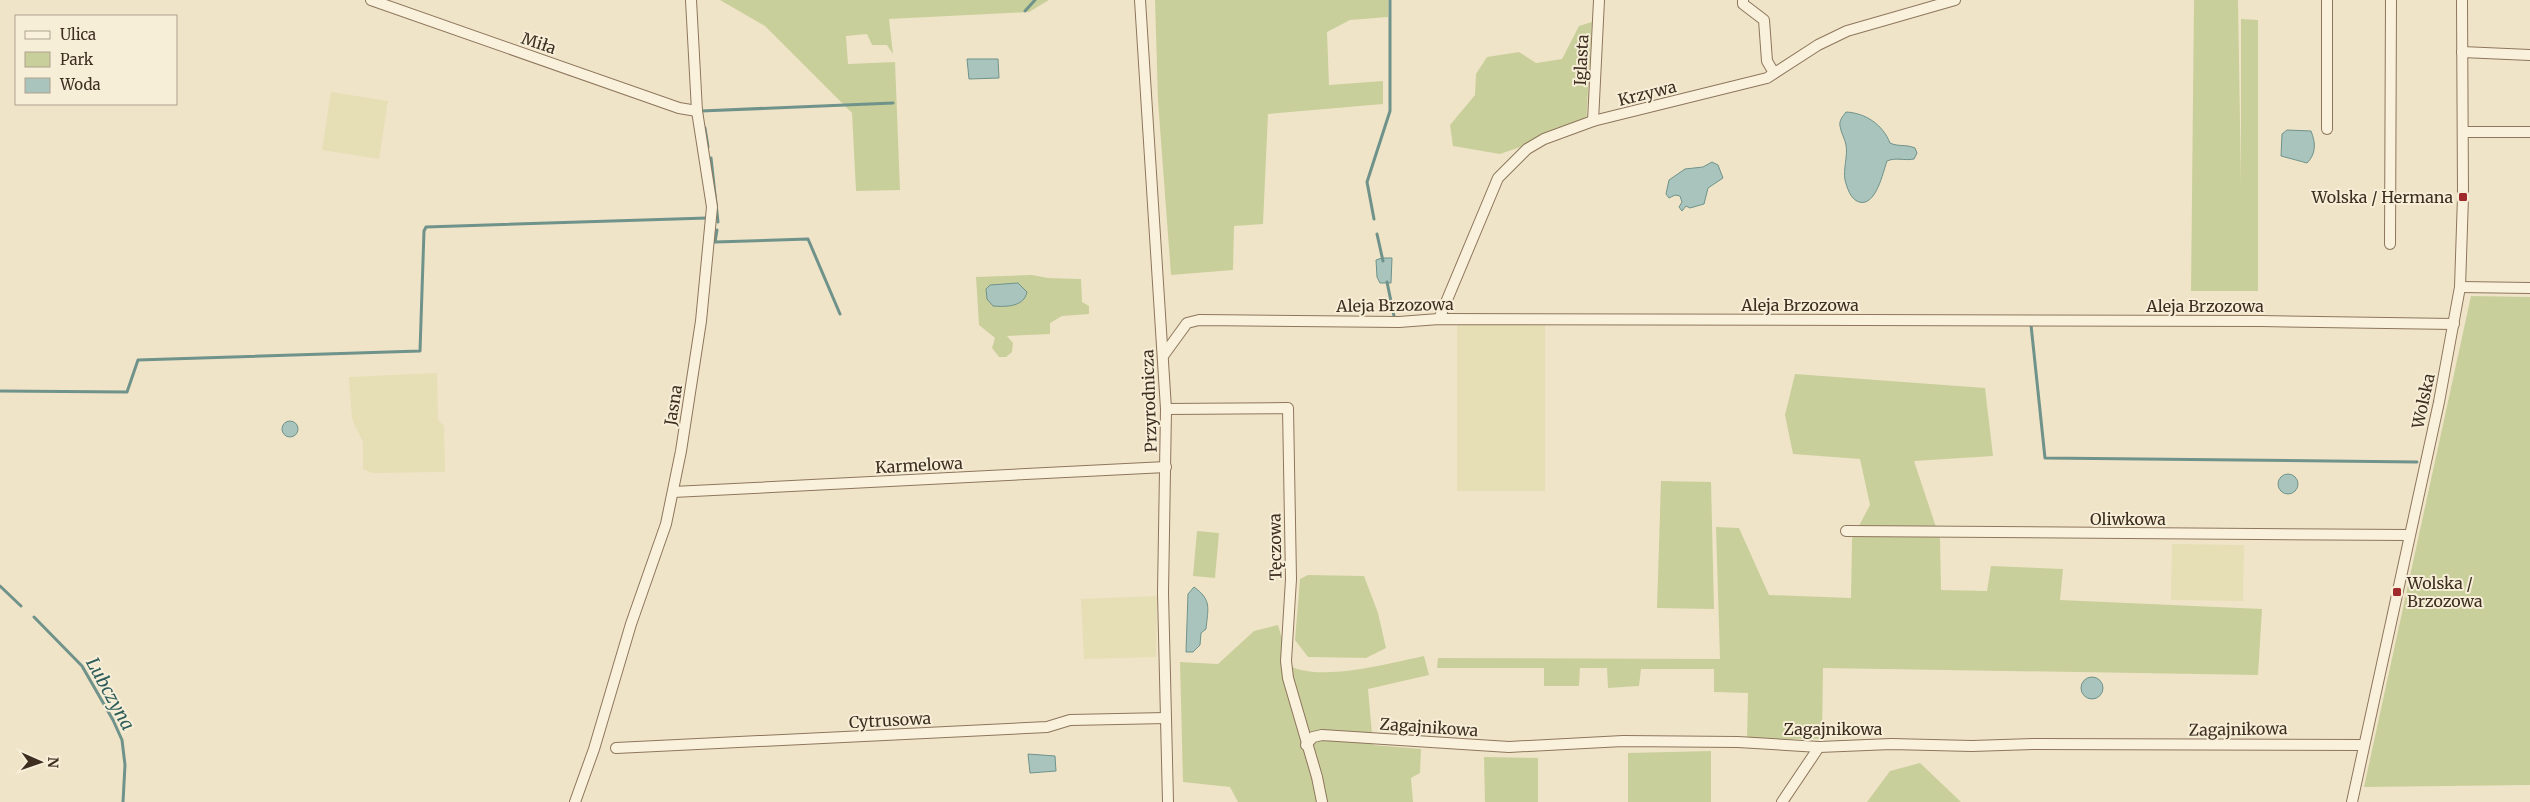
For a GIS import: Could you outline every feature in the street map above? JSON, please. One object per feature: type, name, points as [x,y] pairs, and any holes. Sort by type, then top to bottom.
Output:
[{"type":"street","name":"Miła","points":[[371,0],[679,108],[697,111]]},
{"type":"street","name":"Jasna","points":[[575,802],[594,749],[630,624],[666,524],[701,321],[712,224],[711,193],[697,111],[692,0]]},
{"type":"street","name":"Przyrodnicza","points":[[1140,0],[1166,409],[1163,593],[1168,802]]},
{"type":"street","name":"Iglasta","points":[[1592,121],[1599,0]]},
{"type":"street","points":[[1743,0],[1743,4],[1764,20],[1767,61],[1774,74]]},
{"type":"street","name":"Krzywa","points":[[1438,319],[1487,200],[1505,169],[1519,155],[1544,139],[1592,121],[1756,82],[1774,74],[1818,45],[1846,31],[1922,4],[1955,0]]},
{"type":"street","points":[[2326,129],[2327,0]]},
{"type":"street","points":[[2390,244],[2391,0]]},
{"type":"street","name":"Wolska","points":[[2352,802],[2454,324],[2460,287],[2463,249],[2462,0]]},
{"type":"street","points":[[2462,52],[2530,55]]},
{"type":"street","points":[[2463,132],[2530,132]]},
{"type":"street","points":[[2460,287],[2530,288]]},
{"type":"street","name":"Aleja Brzozowa","points":[[1162,356],[1188,323],[1199,320],[1399,322],[1438,319],[2261,321],[2454,324]]},
{"type":"street","name":"Tęczowa","points":[[1166,409],[1288,408],[1291,579],[1286,661],[1288,678],[1306,745],[1317,777],[1322,802]]},
{"type":"street","name":"Karmelowa","points":[[673,492],[1166,467]]},
{"type":"street","name":"Oliwkowa","points":[[1846,531],[2409,535]]},
{"type":"street","name":"Cytrusowa","points":[[616,748],[1047,727],[1070,720],[1166,718]]},
{"type":"street","name":"Zagajnikowa","points":[[1306,745],[1313,737],[1322,735],[1509,747],[1623,741],[1738,742],[1820,747],[1890,744],[1972,746],[2033,744],[2364,745]]},
{"type":"street","points":[[1782,802],[1820,747]]},
{"type":"shaded area","points":[[331,92],[388,101],[379,159],[322,150]]},
{"type":"shaded area","points":[[1457,324],[1545,324],[1545,491],[1457,491]]},
{"type":"shaded area","points":[[437,373],[438,420],[444,426],[445,472],[372,473],[363,469],[363,442],[352,419],[349,377]]},
{"type":"shaded area","points":[[2172,544],[2244,545],[2243,601],[2171,600]]},
{"type":"shaded area","points":[[1157,596],[1156,657],[1084,659],[1081,599]]},
{"type":"green space","points":[[720,0],[1049,0],[1029,12],[889,19],[893,54],[887,45],[872,45],[867,34],[846,36],[848,64],[895,62],[900,190],[856,191],[852,113],[765,26]]},
{"type":"green space","points":[[1155,0],[1388,0],[1388,17],[1350,20],[1327,32],[1329,85],[1383,81],[1383,104],[1268,114],[1263,224],[1234,226],[1233,270],[1171,275],[1158,101]]},
{"type":"green space","points":[[2194,0],[2238,0],[2241,183],[2241,19],[2258,20],[2258,291],[2191,291]]},
{"type":"green space","points":[[1592,22],[1586,124],[1500,154],[1453,146],[1450,125],[1475,95],[1476,74],[1487,57],[1519,52],[1536,63],[1562,59],[1579,26]]},
{"type":"green space","points":[[1032,275],[1048,278],[1081,279],[1082,302],[1089,306],[1089,314],[1062,316],[1050,323],[1050,334],[1007,336],[1013,343],[1012,352],[1006,357],[999,357],[992,348],[995,338],[979,325],[976,277]]},
{"type":"green space","points":[[2471,296],[2530,297],[2530,785],[2364,787]]},
{"type":"green space","points":[[1795,374],[1985,388],[1993,456],[1914,461],[1940,539],[1941,590],[1987,591],[1991,566],[2063,569],[2060,600],[2262,609],[2258,675],[1823,668],[1822,739],[1747,739],[1748,693],[1714,692],[1714,669],[1641,669],[1639,686],[1608,688],[1607,668],[1580,668],[1579,686],[1544,686],[1544,668],[1437,668],[1438,658],[1720,659],[1716,527],[1739,528],[1769,595],[1851,598],[1852,539],[1870,505],[1860,459],[1793,454],[1785,415]]},
{"type":"green space","points":[[1661,481],[1711,482],[1714,609],[1657,608]]},
{"type":"green space","points":[[1197,531],[1219,533],[1215,578],[1193,576]]},
{"type":"green space","points":[[1308,575],[1364,576],[1378,613],[1386,648],[1366,658],[1308,657],[1295,640],[1300,579]]},
{"type":"green space","points":[[1278,625],[1290,666],[1304,670],[1337,672],[1356,670],[1424,656],[1429,675],[1368,689],[1373,745],[1421,749],[1420,773],[1411,778],[1413,802],[1238,802],[1230,787],[1183,782],[1180,662],[1218,664],[1254,631]]},
{"type":"green space","points":[[1711,751],[1711,802],[1628,802],[1628,753]]},
{"type":"green space","points":[[1484,757],[1538,758],[1538,802],[1485,802]]},
{"type":"green space","points":[[1920,763],[1961,802],[1867,802],[1890,771]]},
{"type":"water","points":[[967,59],[998,59],[999,78],[969,79]]},
{"type":"water","points":[[1846,112],[1860,115],[1873,121],[1883,131],[1890,143],[1915,148],[1917,153],[1914,159],[1887,161],[1878,187],[1870,199],[1865,202],[1859,202],[1853,198],[1845,180],[1846,149],[1840,124]]},
{"type":"water","points":[[2287,130],[2311,131],[2314,148],[2312,156],[2307,163],[2281,156],[2282,134]]},
{"type":"water","points":[[1712,162],[1718,165],[1723,178],[1708,188],[1704,204],[1690,208],[1686,206],[1682,211],[1679,207],[1682,202],[1680,196],[1675,195],[1669,198],[1666,194],[1669,180],[1685,169],[1703,167]]},
{"type":"water","points":[[1392,258],[1391,283],[1380,283],[1377,277],[1376,260]]},
{"type":"water","points":[[1018,283],[1027,292],[1022,301],[1009,306],[993,306],[987,299],[986,289],[990,285]]},
{"type":"water","points":[[287,421],[293,421],[298,426],[296,435],[287,437],[282,432],[282,426]]},
{"type":"water","points":[[2284,474],[2292,474],[2298,480],[2298,488],[2292,494],[2284,494],[2278,488],[2278,480]]},
{"type":"water","points":[[1194,587],[1204,596],[1208,605],[1206,629],[1201,633],[1200,645],[1193,652],[1186,652],[1188,594]]},
{"type":"water","points":[[2092,677],[2100,680],[2103,688],[2100,696],[2092,699],[2084,696],[2081,688],[2084,680]]},
{"type":"water","points":[[1028,754],[1055,756],[1056,771],[1030,773]]},
{"type":"waterway","points":[[1025,11],[1035,0]]},
{"type":"waterway","points":[[1374,219],[1367,182],[1390,111],[1390,0]]},
{"type":"waterway","points":[[701,111],[893,103]]},
{"type":"waterway","points":[[705,128],[708,147]]},
{"type":"waterway","points":[[711,158],[718,222]]},
{"type":"waterway","points":[[0,391],[127,392],[138,360],[420,351],[424,231],[426,227],[707,218]]},
{"type":"waterway","points":[[717,230],[715,242],[808,239],[840,314]]},
{"type":"waterway","points":[[1377,234],[1383,261]]},
{"type":"waterway","points":[[1387,282],[1394,316]]},
{"type":"waterway","points":[[2031,325],[2045,458],[2417,462]]},
{"type":"waterway","name":"Lubczyna","points":[[0,586],[21,606]]},
{"type":"waterway","name":"Lubczyna","points":[[34,617],[82,666],[113,720],[122,740],[125,765],[123,802]]},
{"type":"place","name":"Wolska / Hermana","points":[[2463,197]]},
{"type":"place","name":"Wolska / Brzozowa","points":[[2397,592]]}]
